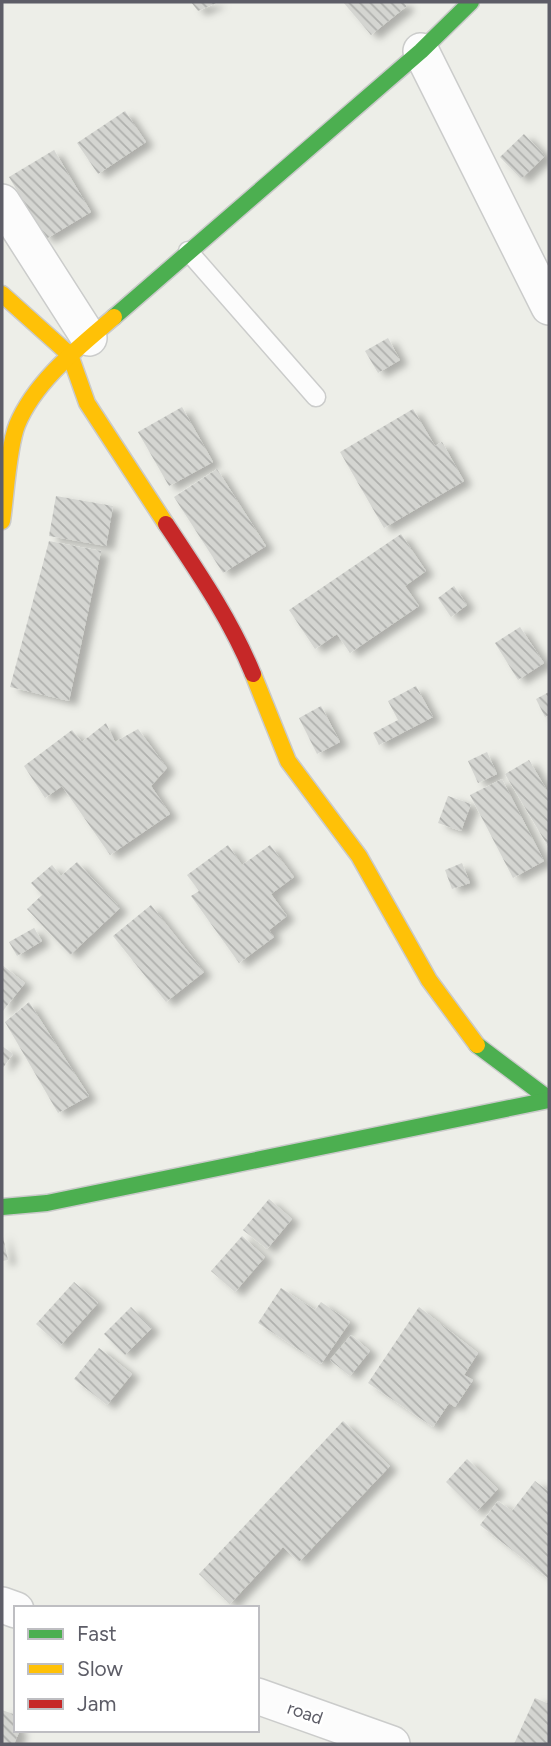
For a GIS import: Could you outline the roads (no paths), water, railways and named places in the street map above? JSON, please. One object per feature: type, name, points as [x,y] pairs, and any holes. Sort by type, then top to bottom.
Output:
[{"type":"street","points":[[2,521],[17,426],[37,394],[79,346],[421,51],[471,2]]},
{"type":"street","points":[[421,51],[549,307]]},
{"type":"street","points":[[2,202],[79,346],[88,403],[203,579],[242,648],[288,761],[359,856],[429,980],[480,1049],[549,1100]]},
{"type":"street","points":[[2,294],[79,346]]},
{"type":"street","points":[[2,1207],[47,1203],[100,1193],[549,1100]]},
{"type":"street","name":"road","points":[[259,1697],[392,1744]]},
{"type":"lane","points":[[188,251],[316,397]]}]
